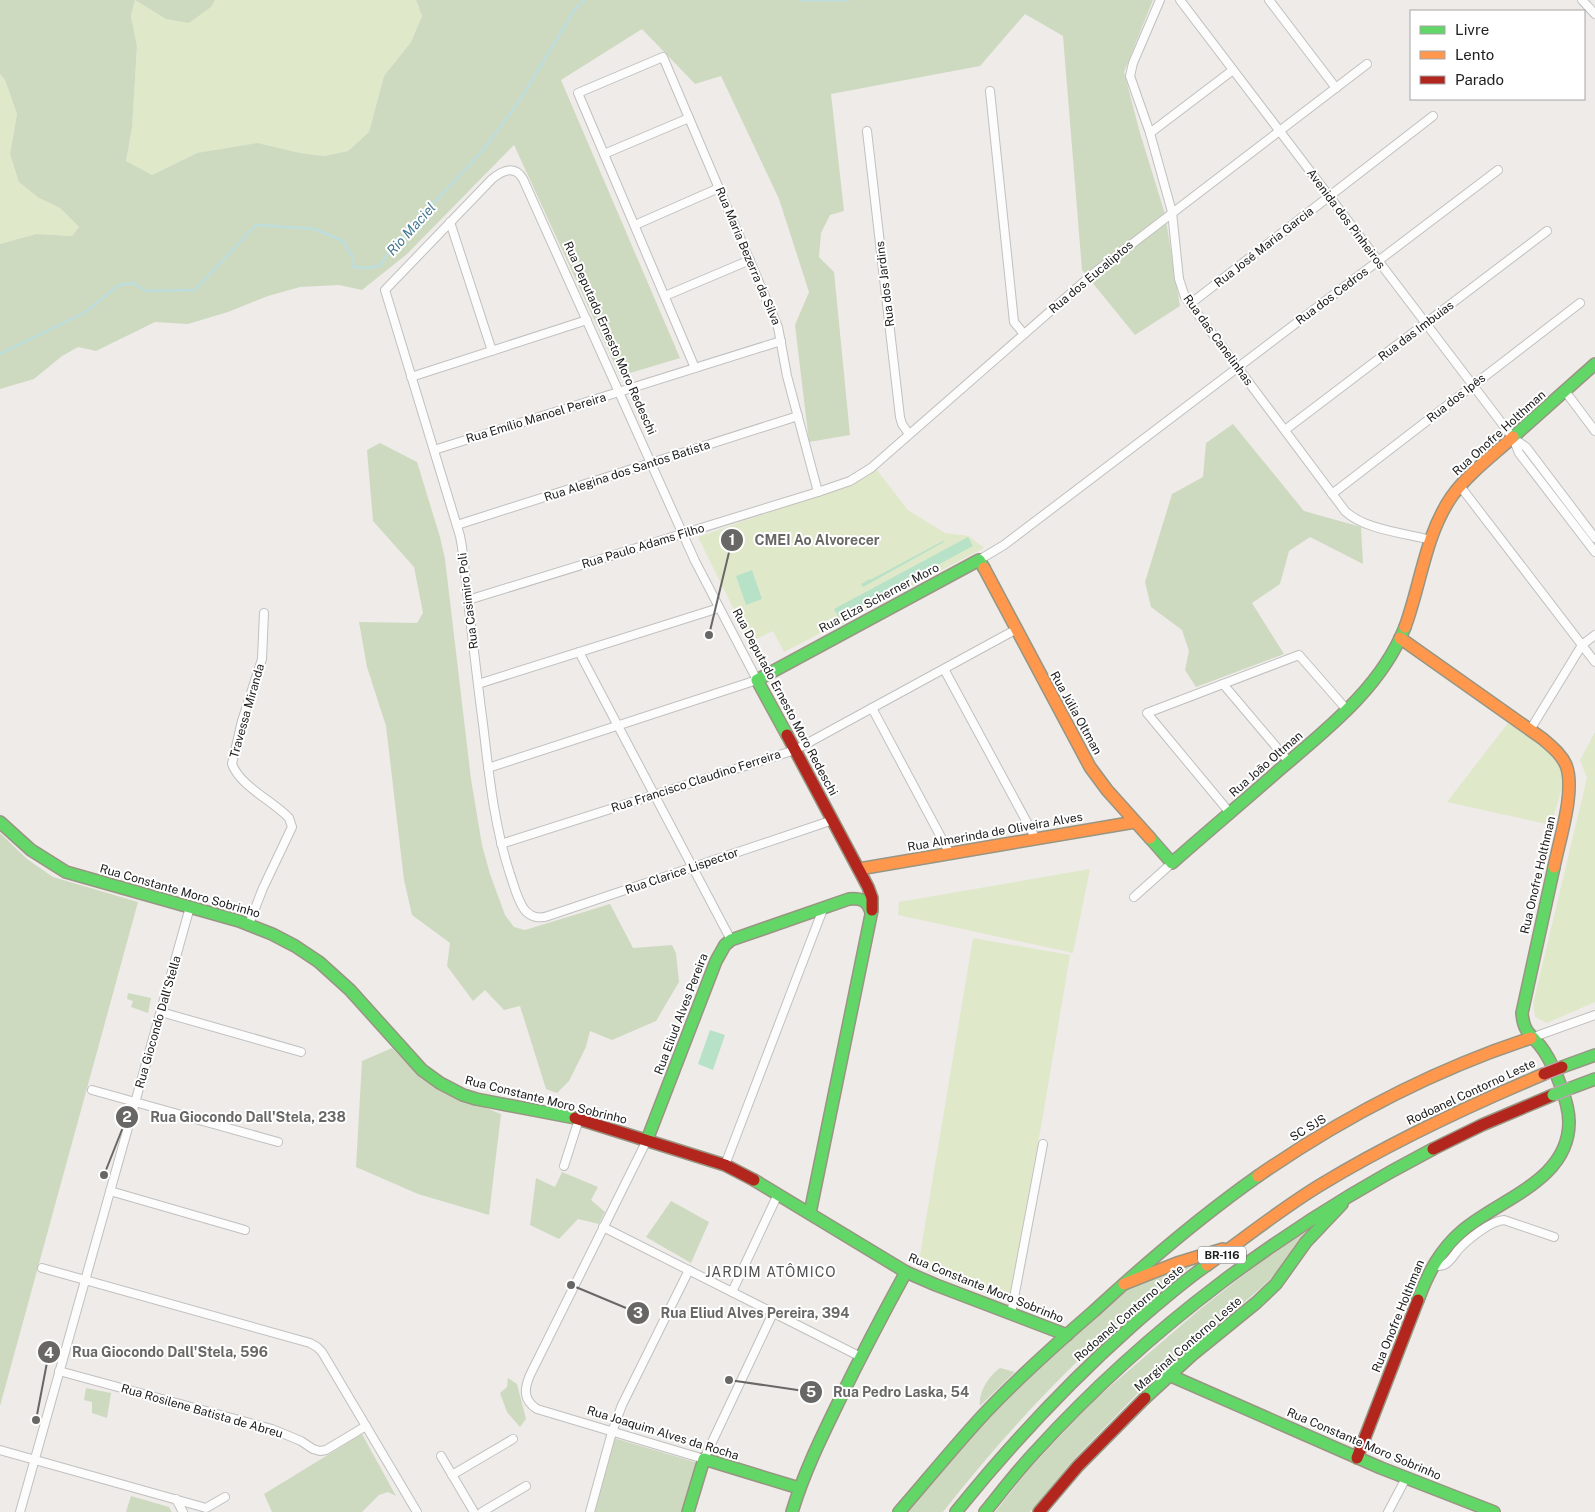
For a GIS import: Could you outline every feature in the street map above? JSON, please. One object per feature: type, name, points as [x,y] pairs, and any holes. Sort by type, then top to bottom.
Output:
[{"type":"main road","name":"Rua Onofre Holthman","points":[[1357,1458],[1427,1277],[1443,1250],[1465,1228],[1544,1175],[1560,1157],[1565,1146],[1568,1111],[1564,1099],[1544,1051],[1525,1031],[1522,1022],[1523,1004],[1570,787],[1568,769],[1564,760],[1552,746],[1400,638],[1412,607],[1431,540],[1445,508],[1460,486],[1595,364]]},
{"type":"main road","name":"Rua Júlia Oltman","points":[[979,560],[1082,754],[1107,790],[1172,864]]},
{"type":"main road","name":"Rua Elza Scherner Moro","points":[[757,680],[979,560]]},
{"type":"main road","name":"Rua João Oltman","points":[[1172,864],[1347,710],[1380,670],[1400,638]]},
{"type":"main road","name":"Rua Deputado Ernesto Moro Redeschi","points":[[757,680],[859,869],[872,895],[873,905],[810,1213]]},
{"type":"main road","name":"Rua Constante Moro Sobrinho","points":[[0,822],[30,851],[66,872],[249,924],[288,941],[316,960],[346,988],[416,1063],[440,1083],[463,1095],[579,1119],[725,1165],[750,1177],[906,1272],[1067,1334]]},
{"type":"main road","name":"Rua Almerinda de Oliveira Alves","points":[[859,869],[1135,822]]},
{"type":"main road","points":[[849,899],[860,889],[859,869]]},
{"type":"main road","points":[[731,940],[849,899],[865,899],[870,907],[872,916]]},
{"type":"main road","name":"Rua Eliud Alves Pereira","points":[[647,1140],[716,961],[725,945],[731,940]]},
{"type":"main road","name":"SC SJS","points":[[1124,1284],[1237,1191],[1324,1134],[1395,1094],[1435,1075],[1482,1054],[1531,1038]]},
{"type":"main road","name":"Rodoanel Contorno Leste","points":[[956,1512],[994,1464],[1086,1368],[1185,1281],[1280,1211],[1348,1168],[1431,1125],[1544,1074],[1595,1055]]},
{"type":"main road","name":"BR-116","points":[[985,1512],[1042,1444],[1082,1403],[1147,1342],[1260,1253],[1391,1171],[1461,1135],[1595,1079]]},
{"type":"main road","name":"Marginal Contorno Leste","points":[[1038,1512],[1078,1466],[1169,1375],[1269,1291],[1288,1269],[1306,1242],[1352,1194]]},
{"type":"main road","points":[[899,1512],[985,1414],[1033,1365],[1124,1284],[1177,1263],[1235,1245]]},
{"type":"main road","points":[[792,1512],[811,1457],[860,1356],[906,1272]]},
{"type":"main road","name":"Rua Constante Moro Sobrinho","points":[[1169,1375],[1357,1458],[1494,1512]]},
{"type":"main road","points":[[688,1512],[704,1459]]},
{"type":"main road","name":"Rua Joaquim Alves da Rocha","points":[[704,1459],[799,1488]]},
{"type":"street","name":"Rua das Canelinhas","points":[[1160,0],[1133,63],[1130,76],[1150,133],[1172,212],[1181,289],[1190,304],[1345,511],[1360,522],[1431,540]]},
{"type":"street","name":"Avenida dos Pinheiros","points":[[1180,0],[1513,438],[1519,453],[1595,552]]},
{"type":"street","points":[[1269,0],[1336,88]]},
{"type":"street","points":[[1582,0],[1595,14]]},
{"type":"street","name":"Rua Maria Bezerra da Silva","points":[[604,154],[578,93],[663,57],[778,328],[787,376],[818,492]]},
{"type":"street","name":"Rua dos Eucaliptos","points":[[818,492],[850,481],[864,473],[1094,272],[1367,64]]},
{"type":"street","points":[[1150,133],[1233,70]]},
{"type":"street","points":[[990,91],[1014,322],[1024,334]]},
{"type":"street","name":"Rua José Maria Garcia","points":[[1190,304],[1433,116]]},
{"type":"street","points":[[689,118],[604,154],[695,368]]},
{"type":"street","name":"Rua dos Jardins","points":[[867,131],[900,417],[902,424],[909,434]]},
{"type":"street","name":"Rua Deputado Ernesto Moro Redeschi","points":[[450,222],[499,173],[511,169],[516,171],[523,179],[683,534],[757,680]]},
{"type":"street","name":"Rua dos Cedros","points":[[1238,368],[1498,170]]},
{"type":"street","points":[[634,225],[719,188]]},
{"type":"street","points":[[450,222],[492,351]]},
{"type":"street","name":"Rua Casimiro Poli","points":[[450,222],[385,290],[457,525],[462,547],[493,804],[501,844],[519,897],[524,908],[531,915]]},
{"type":"street","name":"Rua das Imbuias","points":[[1285,430],[1548,231]]},
{"type":"street","points":[[665,296],[750,260]]},
{"type":"street","name":"Rua dos Ipês","points":[[1332,494],[1580,303]]},
{"type":"street","points":[[411,377],[587,320]]},
{"type":"street","name":"Rua Emílio Manoel Pereira","points":[[434,450],[780,341]]},
{"type":"street","name":"Rua Elza Scherner Moro","points":[[979,560],[1004,545],[1238,368]]},
{"type":"street","points":[[1565,391],[1595,431]]},
{"type":"street","name":"Rua Alegina dos Santos Batista","points":[[457,525],[798,416]]},
{"type":"street","name":"Avenida dos Pinheiros","points":[[1513,438],[1526,447],[1595,538]]},
{"type":"street","points":[[1460,486],[1595,662]]},
{"type":"street","name":"Rua Paulo Adams Filho","points":[[468,600],[818,492]]},
{"type":"street","points":[[478,684],[719,608]]},
{"type":"street","name":"Travessa Miranda","points":[[249,924],[263,888],[292,827],[289,818],[244,782],[234,770],[232,764],[242,721],[262,658],[264,613]]},
{"type":"street","name":"Rua Francisco Claudino Ferreira","points":[[501,844],[795,750],[1016,630]]},
{"type":"street","points":[[1530,730],[1582,645],[1595,635]]},
{"type":"street","points":[[579,652],[731,940]]},
{"type":"street","points":[[1230,813],[1147,712],[1299,655],[1347,710]]},
{"type":"street","points":[[944,669],[1036,839]]},
{"type":"street","name":"Rua Elza Scherner Moro","points":[[488,768],[757,680]]},
{"type":"street","points":[[1223,684],[1289,762]]},
{"type":"street","points":[[872,708],[950,854]]},
{"type":"street","name":"Rua Clarice Lispector","points":[[531,915],[536,917],[548,916],[832,820]]},
{"type":"street","name":"Rua João Oltman","points":[[1134,897],[1172,864]]},
{"type":"street","name":"Rua Giocondo Dall'Stella","points":[[20,1512],[190,907]]},
{"type":"street","points":[[725,1165],[823,909]]},
{"type":"street","points":[[161,1012],[301,1052]]},
{"type":"street","points":[[1531,1038],[1595,1015]]},
{"type":"street","points":[[92,1090],[278,1142]]},
{"type":"street","points":[[564,1166],[579,1119]]},
{"type":"street","name":"Rua Eliud Alves Pereira","points":[[526,1396],[525,1389],[530,1374],[647,1140]]},
{"type":"street","points":[[1011,1314],[1043,1144]]},
{"type":"street","points":[[110,1191],[245,1230]]},
{"type":"street","points":[[732,1292],[778,1194]]},
{"type":"street","points":[[1433,1265],[1445,1265],[1462,1245],[1499,1220],[1554,1237]]},
{"type":"street","points":[[604,1227],[860,1356]]},
{"type":"street","points":[[42,1268],[302,1341],[317,1347],[322,1352],[417,1512]]},
{"type":"street","points":[[590,1512],[612,1432],[622,1405],[689,1270]]},
{"type":"street","points":[[704,1459],[774,1313]]},
{"type":"street","name":"Rua Rosilene Batista de Abreu","points":[[59,1371],[272,1429],[320,1451],[326,1450],[366,1426]]},
{"type":"street","name":"Rua Joaquim Alves da Rocha","points":[[526,1396],[532,1406],[537,1409],[704,1459]]},
{"type":"street","points":[[452,1475],[513,1439]]},
{"type":"street","points":[[0,1450],[206,1508],[225,1496]]},
{"type":"street","points":[[441,1456],[474,1512]]},
{"type":"street","points":[[1388,1512],[1406,1478]]},
{"type":"street","points":[[482,1512],[526,1486]]},
{"type":"street","points":[[176,1499],[183,1512]]},
{"type":"green space","points":[[0,0],[135,0],[131,16],[137,46],[132,128],[126,161],[152,175],[197,153],[257,143],[300,153],[324,156],[348,151],[369,132],[384,76],[411,42],[422,16],[416,0],[1153,0],[1124,72],[1140,133],[1165,214],[1180,306],[1135,335],[1082,270],[1063,36],[1025,14],[980,66],[831,94],[844,211],[830,215],[821,233],[819,257],[834,272],[850,435],[809,442],[795,325],[809,292],[779,199],[721,76],[695,84],[642,29],[561,80],[680,358],[620,376],[514,145],[407,254],[362,290],[339,285],[300,287],[188,324],[155,322],[96,351],[78,347],[62,356],[34,379],[0,389],[0,244],[36,234],[72,236],[79,227],[60,208],[39,198],[19,182],[10,154],[17,114],[5,80],[0,74]]},
{"type":"green space","points":[[135,0],[166,19],[211,7],[215,0],[416,0],[422,16],[411,42],[384,76],[369,132],[348,151],[324,156],[300,153],[197,153],[152,175],[126,162],[132,128],[137,46],[131,16]]},
{"type":"green space","points":[[135,0],[215,0],[211,7],[189,23],[166,19]]},
{"type":"green space","points":[[0,74],[5,80],[17,114],[10,154],[39,198],[60,208],[79,227],[72,236],[36,234],[0,244]]},
{"type":"green space","points":[[1233,424],[1304,511],[1361,527],[1363,564],[1310,537],[1289,551],[1280,584],[1252,603],[1284,654],[1196,687],[1185,670],[1189,651],[1182,630],[1151,607],[1145,582],[1172,494],[1203,477],[1206,443]]},
{"type":"green space","points":[[380,443],[417,462],[440,537],[445,559],[471,779],[482,845],[505,915],[514,927],[525,930],[610,904],[633,948],[672,945],[676,953],[679,982],[656,1021],[612,1040],[590,1031],[586,1047],[569,1081],[557,1093],[546,1089],[520,1006],[504,1010],[485,990],[473,1001],[447,966],[450,943],[412,915],[404,880],[386,726],[367,667],[359,622],[417,623],[423,613],[414,567],[373,521],[367,450]]},
{"type":"green space","points":[[876,469],[908,510],[945,533],[969,536],[984,548],[784,652],[773,631],[750,642],[698,537],[856,482],[868,476]]},
{"type":"green space","points":[[968,537],[973,546],[839,618],[834,609]]},
{"type":"green space","points":[[943,541],[863,587],[861,584],[870,580]]},
{"type":"green space","points":[[752,570],[762,599],[746,605],[736,576]]},
{"type":"green space","points":[[1508,723],[1551,755],[1562,771],[1563,780],[1560,796],[1551,825],[1447,802]]},
{"type":"green space","points":[[1595,732],[1595,1002],[1547,1023],[1535,1017],[1533,1004],[1587,778],[1580,760]]},
{"type":"green space","points":[[0,833],[27,859],[53,877],[138,902],[0,1406]]},
{"type":"green space","points":[[1090,869],[1073,953],[898,915],[899,902]]},
{"type":"green space","points":[[973,938],[1070,955],[1009,1300],[918,1267]]},
{"type":"green space","points":[[128,993],[151,998],[148,1013],[131,1007],[133,1001],[127,999]]},
{"type":"green space","points":[[710,1030],[725,1035],[713,1070],[698,1064]]},
{"type":"green space","points":[[392,1048],[418,1075],[441,1090],[501,1114],[489,1215],[418,1194],[356,1167],[362,1061]]},
{"type":"green space","points":[[562,1172],[598,1187],[591,1200],[605,1212],[599,1224],[578,1219],[559,1239],[530,1225],[536,1178],[555,1187]]},
{"type":"green space","points":[[671,1201],[709,1222],[691,1263],[646,1237]]},
{"type":"green space","points":[[1306,1231],[1279,1271],[1139,1392],[1077,1456],[1030,1512],[995,1512],[1030,1468],[1092,1402],[1199,1310],[1255,1266]]},
{"type":"green space","points":[[1199,1260],[1121,1322],[1066,1373],[1002,1441],[943,1512],[904,1512],[982,1421],[1037,1366],[1126,1287]]},
{"type":"green space","points":[[1000,1368],[1015,1372],[980,1406],[981,1395],[985,1385]]},
{"type":"green space","points":[[508,1378],[517,1384],[526,1419],[520,1427],[507,1412],[500,1393],[507,1387]]},
{"type":"green space","points":[[86,1388],[111,1393],[107,1418],[92,1413],[92,1402],[84,1400]]},
{"type":"green space","points":[[362,1434],[396,1496],[388,1492],[379,1495],[362,1512],[272,1512],[264,1494]]},
{"type":"green space","points":[[614,1438],[698,1463],[681,1512],[593,1512]]},
{"type":"green space","points":[[131,1496],[169,1507],[172,1512],[126,1512]]},
{"type":"waterway","name":"Rio Maciel","points":[[0,354],[84,313],[119,285],[133,283],[146,291],[195,290],[256,225],[315,229],[343,241],[352,256],[353,267],[380,266],[390,250],[484,149],[520,100],[575,9],[585,0]]},
{"type":"waterway","name":"Rio Maciel","points":[[800,0],[848,0]]},
{"type":"traffic: fast","points":[[1513,437],[1595,364]]},
{"type":"traffic: fast","points":[[787,735],[757,680],[979,560],[984,568]]},
{"type":"traffic: fast","points":[[1150,838],[1172,863],[1333,724],[1367,689],[1382,669],[1395,649],[1405,627]]},
{"type":"traffic: fast","points":[[0,822],[31,850],[66,872],[239,921],[272,934],[295,946],[319,962],[350,990],[422,1070],[440,1083],[463,1095],[575,1118]]},
{"type":"traffic: fast","points":[[1418,1300],[1436,1262],[1454,1238],[1545,1174],[1557,1159],[1566,1142],[1569,1122],[1564,1095],[1548,1058],[1540,1045],[1527,1031],[1522,1013],[1554,867]]},
{"type":"traffic: fast","points":[[647,1140],[716,961],[725,945],[731,940],[849,899],[863,901],[868,905],[871,912]]},
{"type":"traffic: fast","points":[[810,1213],[872,910]]},
{"type":"traffic: fast","points":[[1562,1067],[1595,1055]]},
{"type":"traffic: fast","points":[[1571,1088],[1595,1079]]},
{"type":"traffic: fast","points":[[1553,1095],[1571,1088]]},
{"type":"traffic: fast","points":[[985,1512],[1029,1458],[1079,1406],[1124,1363],[1172,1322],[1221,1283],[1324,1211],[1433,1149]]},
{"type":"traffic: fast","points":[[899,1512],[986,1412],[1039,1360],[1133,1275],[1215,1208],[1258,1176]]},
{"type":"traffic: fast","points":[[754,1180],[906,1272],[1067,1335]]},
{"type":"traffic: fast","points":[[1145,1398],[1192,1355],[1256,1303],[1276,1284],[1306,1242],[1342,1204]]},
{"type":"traffic: fast","points":[[956,1512],[1019,1438],[1086,1369],[1151,1309],[1207,1265]]},
{"type":"traffic: fast","points":[[792,1512],[808,1468],[827,1427],[864,1351],[906,1272]]},
{"type":"traffic: fast","points":[[1169,1375],[1381,1468],[1494,1512]]},
{"type":"traffic: fast","points":[[688,1512],[704,1459],[799,1488]]},
{"type":"traffic: slow","points":[[1405,627],[1429,543],[1443,511],[1465,480],[1513,437]]},
{"type":"traffic: slow","points":[[984,568],[1090,767],[1107,790],[1150,838]]},
{"type":"traffic: slow","points":[[1400,638],[1543,739],[1562,757],[1569,775],[1569,788],[1566,816],[1554,867]]},
{"type":"traffic: slow","points":[[859,869],[1135,822]]},
{"type":"traffic: slow","points":[[1258,1176],[1322,1134],[1389,1097],[1459,1065],[1531,1038]]},
{"type":"traffic: slow","points":[[1207,1265],[1292,1203],[1349,1168],[1431,1125],[1544,1074]]},
{"type":"traffic: slow","points":[[1124,1284],[1177,1263],[1223,1249]]},
{"type":"traffic: jam","points":[[787,735],[868,887],[872,898],[872,910]]},
{"type":"traffic: jam","points":[[1544,1074],[1562,1067]]},
{"type":"traffic: jam","points":[[1433,1149],[1482,1125],[1553,1095]]},
{"type":"traffic: jam","points":[[575,1118],[725,1165],[754,1180]]},
{"type":"traffic: jam","points":[[1357,1458],[1418,1300]]},
{"type":"traffic: jam","points":[[1039,1512],[1078,1466],[1145,1398]]},
{"type":"place","name":"CMEI Ao Alvorecer","points":[[709,635]]},
{"type":"place","name":"Rua Giocondo Dall'Stela, 238","points":[[104,1175]]},
{"type":"place","name":"Rua Eliud Alves Pereira, 394","points":[[571,1285]]},
{"type":"place","name":"Rua Pedro Laska, 54","points":[[729,1380]]},
{"type":"place","name":"Rua Giocondo Dall'Stela, 596","points":[[36,1420]]},
{"type":"district","name":"JARDIM ATÔMICO","points":[[771,1272]]}]
